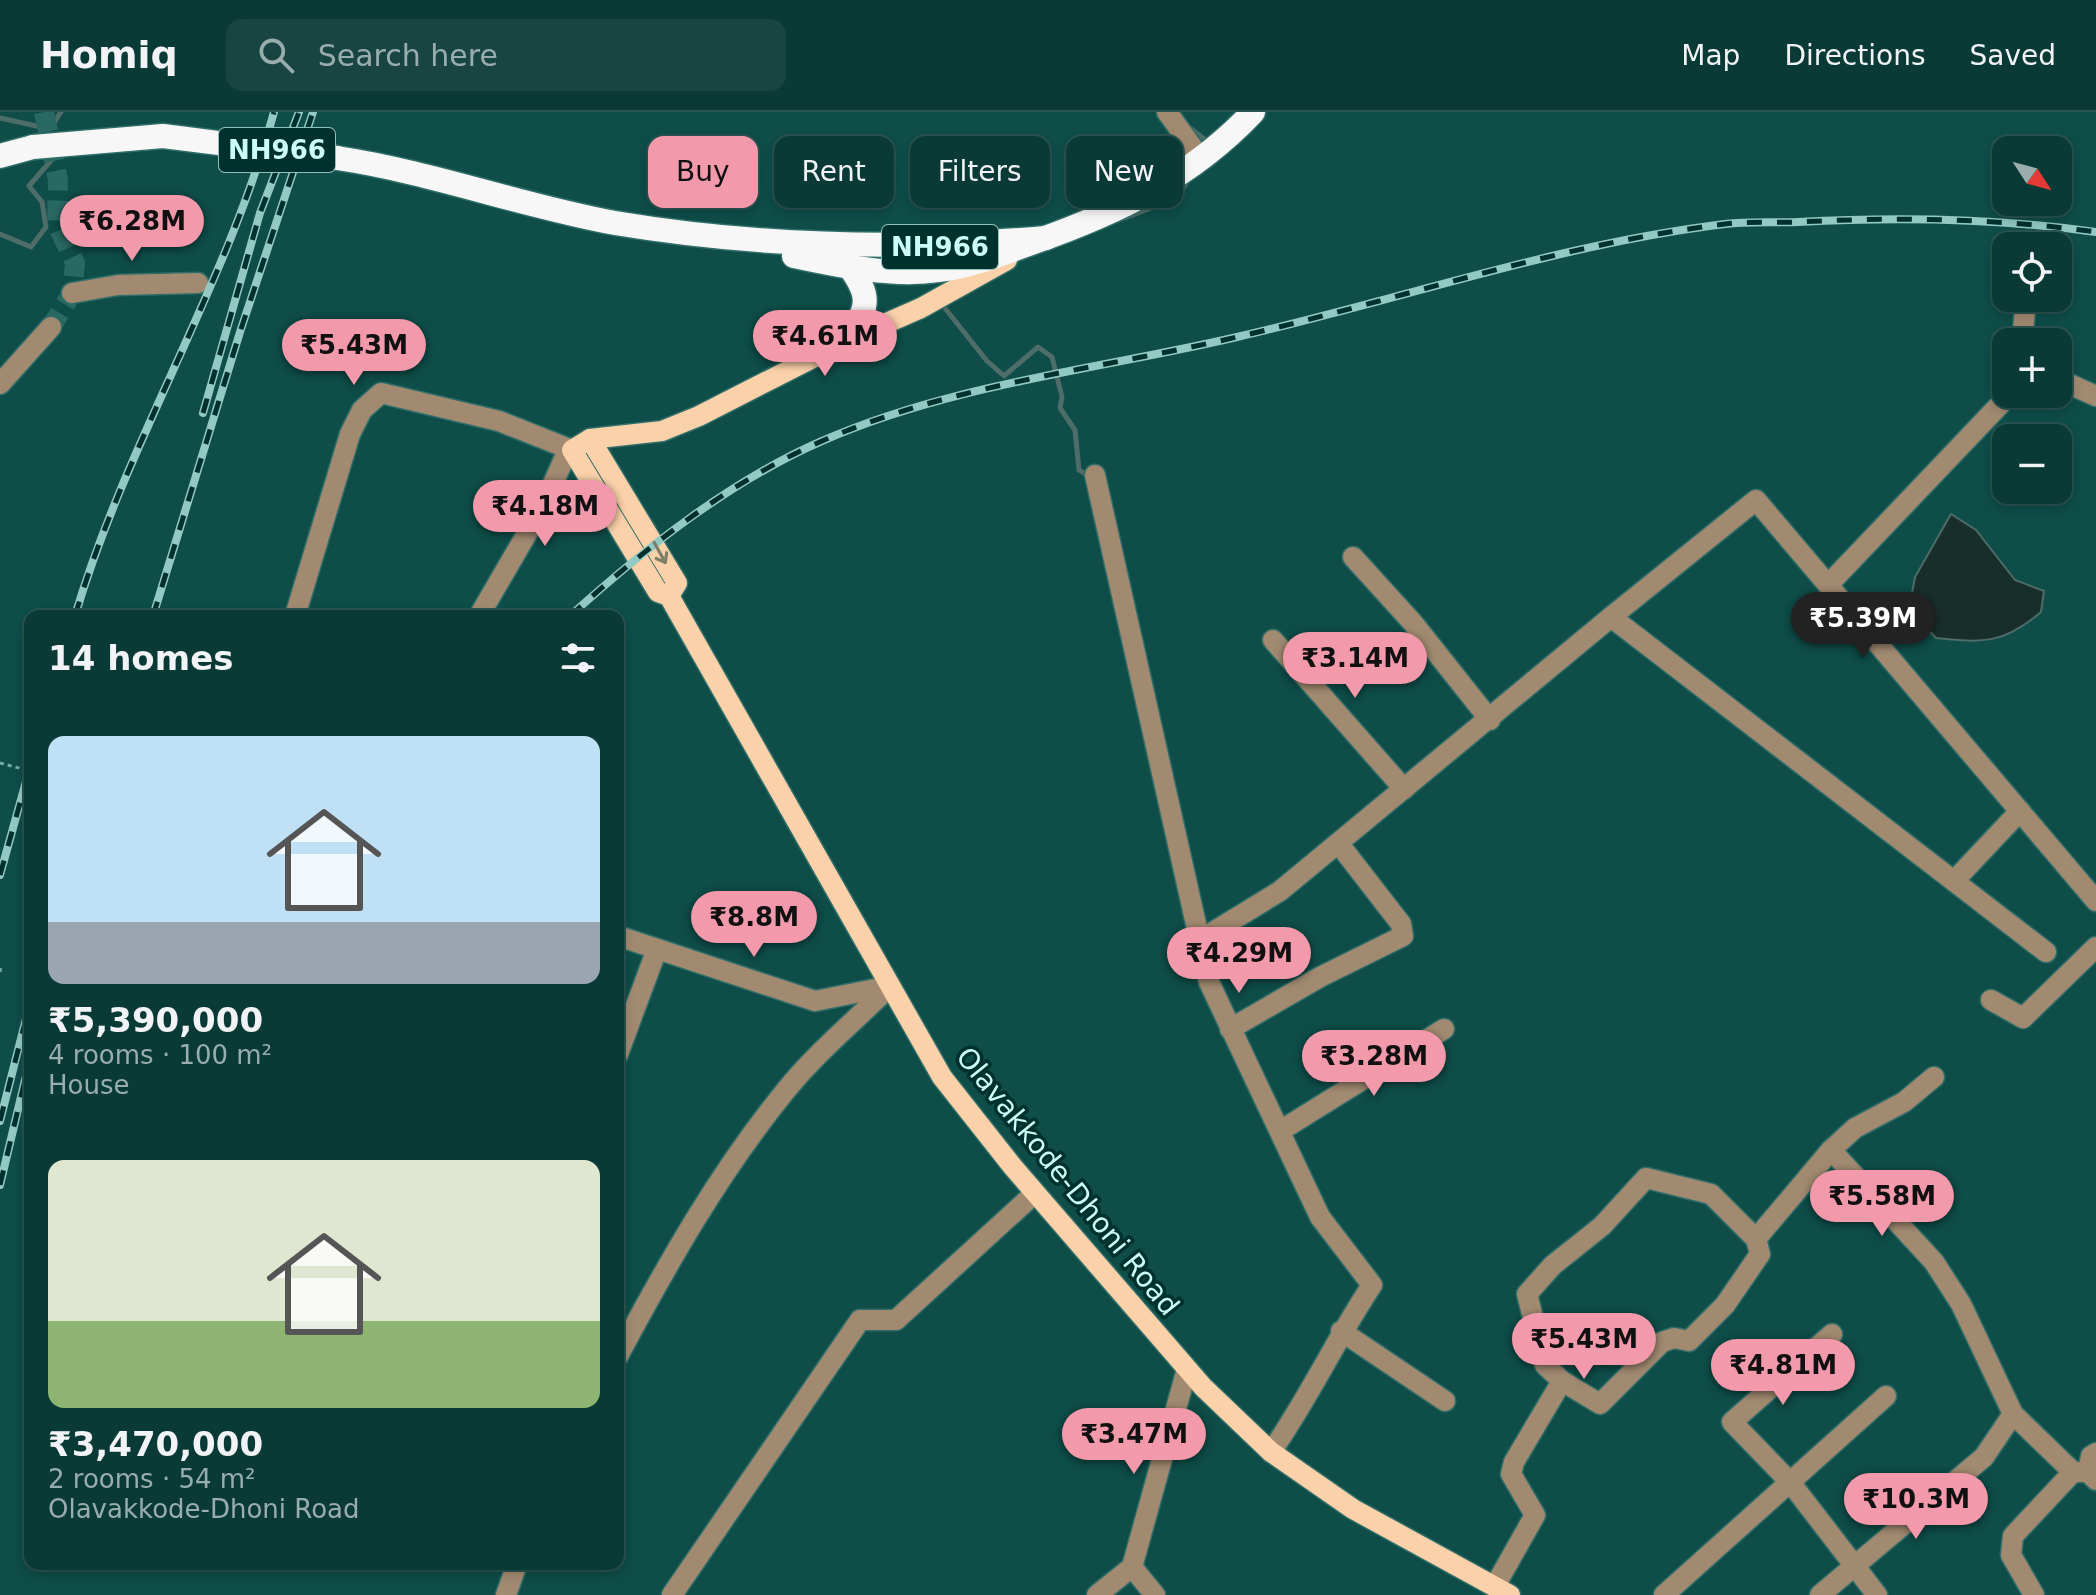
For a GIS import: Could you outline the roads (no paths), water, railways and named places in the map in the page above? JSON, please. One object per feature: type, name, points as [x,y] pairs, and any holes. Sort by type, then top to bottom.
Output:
[{"type":"highway","name":"NH966","points":[[0,156],[33,147],[163,136],[348,159],[612,222],[896,272],[941,270],[1046,238],[1118,211],[1201,159],[1253,112]]},
{"type":"highway","name":"NH966","points":[[722,239],[940,247],[1046,238]]},
{"type":"highway","points":[[848,340],[864,312],[867,294],[849,266]]},
{"type":"main road","points":[[572,450],[590,439],[662,431],[781,377],[848,340],[921,308],[1046,238]]},
{"type":"main road","name":"Olavakkode-Dhoni Road","points":[[590,439],[677,583],[669,596]]},
{"type":"main road","name":"Olavakkode-Dhoni Road","points":[[572,450],[658,592],[669,596],[942,1077],[1035,1193],[1187,1369],[1271,1452],[1353,1509],[1502,1590]]},
{"type":"street","points":[[1167,112],[1201,159]]},
{"type":"street","points":[[72,293],[118,285],[198,283]]},
{"type":"street","points":[[0,384],[51,327]]},
{"type":"street","points":[[2072,385],[2096,396]]},
{"type":"street","points":[[297,610],[350,434],[362,410],[381,393],[499,421],[572,450],[564,459],[543,506],[482,610]]},
{"type":"street","points":[[1828,585],[1997,408]]},
{"type":"street","points":[[1095,475],[1209,982],[1320,1217],[1372,1285],[1341,1331],[1302,1408],[1271,1452]]},
{"type":"street","points":[[1200,940],[1280,891],[1756,500],[2096,901]]},
{"type":"street","points":[[1353,557],[1413,623],[1490,720]]},
{"type":"street","points":[[1611,617],[2046,952]]},
{"type":"street","points":[[1273,640],[1404,789]]},
{"type":"street","points":[[1954,881],[2020,811]]},
{"type":"street","points":[[1230,1029],[1320,977],[1403,936],[1401,924],[1339,844]]},
{"type":"street","points":[[624,938],[815,1001],[890,986]]},
{"type":"street","points":[[1991,1000],[2023,1018],[2096,947]]},
{"type":"street","points":[[624,1038],[657,949]]},
{"type":"street","points":[[624,1345],[687,1227],[735,1158],[788,1087],[890,986]]},
{"type":"street","points":[[1280,1131],[1444,1029]]},
{"type":"street","points":[[1756,1239],[1831,1150],[1855,1128],[1904,1102],[1934,1077]]},
{"type":"street","points":[[1831,1150],[1934,1262],[1961,1304],[2013,1414],[2088,1469],[2013,1536],[2011,1555],[2034,1595]]},
{"type":"street","points":[[1646,1178],[1711,1194],[1756,1239],[1760,1254],[1725,1305],[1689,1341],[1674,1338],[1662,1342],[1600,1404],[1562,1381],[1545,1365],[1527,1294],[1553,1265],[1602,1226],[1646,1178]]},
{"type":"street","points":[[672,1595],[860,1320],[896,1320],[1035,1193]]},
{"type":"street","points":[[1341,1331],[1445,1401]]},
{"type":"street","points":[[1832,1334],[1732,1422],[1790,1482],[1877,1595]]},
{"type":"street","points":[[1097,1595],[1132,1567],[1187,1369]]},
{"type":"street","points":[[1502,1590],[1535,1515],[1511,1474],[1514,1462],[1562,1381]]},
{"type":"street","points":[[1664,1595],[1886,1396]]},
{"type":"street","points":[[1820,1595],[1984,1457],[2013,1414]]},
{"type":"street","points":[[1132,1567],[1155,1595]]},
{"type":"street","points":[[506,1595],[515,1570]]},
{"type":"water","points":[[1951,514],[1976,530],[2015,580],[2044,591],[2041,612],[2028,623],[1992,639],[1967,641],[1936,638],[1909,609],[1915,577]]},
{"type":"waterway","points":[[0,118],[50,129],[61,112]]},
{"type":"waterway","points":[[1190,128],[1208,142]]},
{"type":"waterway","points":[[0,234],[31,247],[46,227],[42,202],[29,186],[54,157]]},
{"type":"waterway","points":[[1183,188],[1189,179]]},
{"type":"waterway","points":[[1119,220],[1151,208]]},
{"type":"waterway","points":[[940,302],[987,361],[1004,376],[1038,347],[1052,357],[1062,397],[1060,408],[1075,430],[1079,470],[1091,477]]},
{"type":"tunnel","points":[[44,112],[58,180],[57,224],[75,263],[72,293],[51,327]]},
{"type":"railway","points":[[77,610],[121,489],[230,240],[274,112]]},
{"type":"railway","points":[[203,413],[260,213],[299,112]]},
{"type":"railway","points":[[155,610],[240,332],[313,112]]},
{"type":"railway","points":[[577,610],[689,518],[788,457],[872,421],[974,391],[1237,337],[1602,245],[1725,224],[1947,220],[2096,232]]},
{"type":"railway","points":[[0,875],[24,789]]},
{"type":"railway","points":[[0,1121],[24,1027]]},
{"type":"railway","points":[[0,1185],[24,1084]]}]
